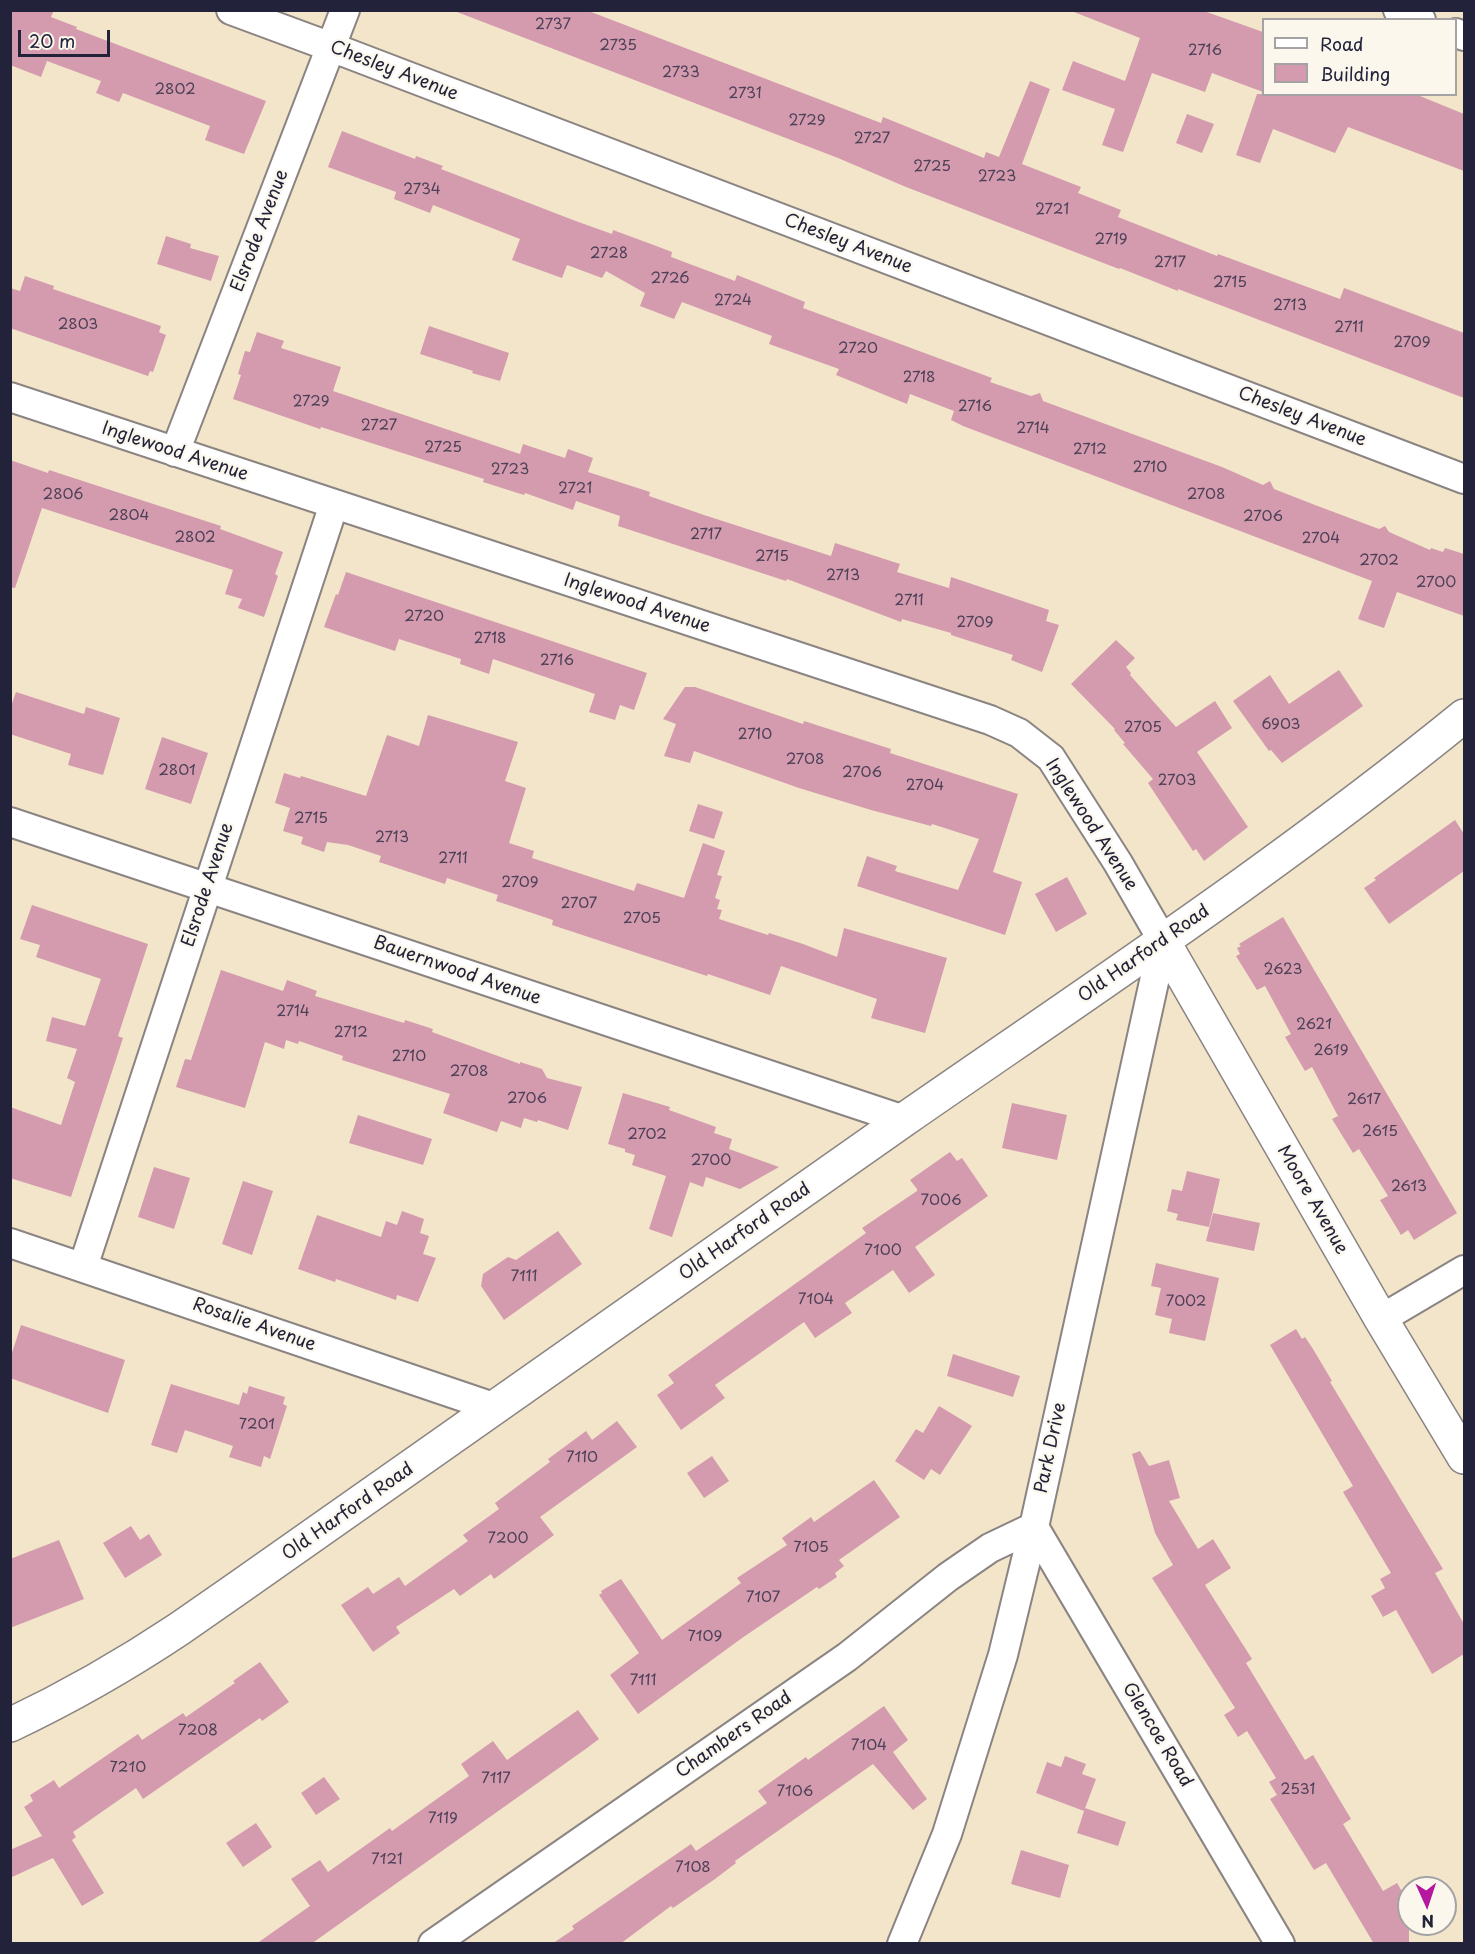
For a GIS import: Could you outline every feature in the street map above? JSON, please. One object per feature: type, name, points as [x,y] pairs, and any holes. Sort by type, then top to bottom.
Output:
[{"type":"street","name":"Chesley Avenue","points":[[231,10],[331,46],[1464,479]]},
{"type":"street","name":"Elsrode Avenue","points":[[175,452],[345,10]]},
{"type":"street","points":[[1398,10],[1416,18]]},
{"type":"street","name":"Inglewood Avenue","points":[[10,398],[990,720],[1019,733],[1051,758],[1118,863],[1163,941]]},
{"type":"street","name":"Elsrode Avenue","points":[[83,1267],[334,504]]},
{"type":"street","name":"Old Harford Road","points":[[10,1725],[81,1690],[146,1652],[1325,826],[1464,716]]},
{"type":"street","name":"Bauernwood Avenue","points":[[10,822],[904,1120]]},
{"type":"street","name":"Moore Avenue","points":[[1163,941],[1381,1319],[1464,1457]]},
{"type":"street","name":"Park Drive","points":[[903,1944],[947,1834],[1003,1655],[1034,1527],[1163,941]]},
{"type":"street","name":"Rosalie Avenue","points":[[10,1243],[496,1408]]},
{"type":"street","points":[[1381,1319],[1464,1270]]},
{"type":"street","name":"Chambers Road","points":[[433,1944],[848,1657],[948,1577],[990,1548],[1034,1527]]},
{"type":"street","name":"Glencoe Road","points":[[1034,1527],[1280,1944]]},
{"type":"building","points":[[10,10],[54,10],[51,17],[77,27],[76,29],[266,101],[244,154],[205,140],[210,126],[123,93],[119,102],[96,93],[101,81],[47,61],[41,77],[10,65]]},
{"type":"building","points":[[457,10],[586,10],[881,123],[883,117],[984,158],[986,152],[999,157],[1030,81],[1050,89],[1022,164],[1081,187],[1078,193],[1121,210],[1118,217],[1217,256],[1218,254],[1340,299],[1344,288],[1464,333],[1464,398],[906,187],[838,158],[457,12]]},
{"type":"building","points":[[1074,10],[1201,10],[1262,32],[1262,92],[1212,73],[1205,92],[1152,73],[1123,152],[1102,145],[1115,109],[1062,90],[1073,61],[1125,81],[1140,38],[1074,12]]},
{"type":"building","points":[[1257,94],[1262,94],[1262,96],[1420,96],[1464,114],[1464,171],[1348,127],[1335,153],[1273,129],[1260,163],[1236,155]]},
{"type":"building","points":[[1187,114],[1214,124],[1202,153],[1176,143]]},
{"type":"building","points":[[342,131],[415,159],[416,156],[443,166],[441,169],[573,220],[612,234],[613,230],[672,252],[671,257],[735,281],[737,275],[805,302],[803,308],[992,378],[990,382],[1031,396],[1040,393],[1043,401],[1222,467],[1263,485],[1270,481],[1274,489],[1379,529],[1385,526],[1389,532],[1430,550],[1431,548],[1443,552],[1445,548],[1464,554],[1464,616],[1397,592],[1384,628],[1358,619],[1372,581],[963,426],[951,420],[954,411],[910,394],[907,404],[836,375],[839,369],[769,344],[772,336],[682,302],[674,319],[640,306],[645,293],[606,271],[602,278],[567,265],[562,278],[512,260],[520,239],[433,205],[430,213],[394,199],[396,192],[328,167]]},
{"type":"building","points":[[166,236],[191,244],[190,248],[219,256],[211,281],[157,264]]},
{"type":"building","points":[[25,276],[54,286],[53,289],[161,326],[159,332],[166,335],[153,372],[150,371],[148,376],[10,328],[10,288],[20,291]]},
{"type":"building","points":[[429,326],[509,353],[500,381],[420,354]]},
{"type":"building","points":[[257,332],[284,341],[281,348],[341,367],[333,391],[520,454],[523,444],[565,458],[568,449],[593,458],[588,472],[650,492],[649,496],[704,515],[831,556],[835,543],[900,564],[897,572],[949,588],[951,577],[1049,610],[1046,621],[1059,625],[1042,672],[1011,660],[1013,655],[951,635],[951,633],[902,619],[901,622],[787,579],[786,581],[618,526],[620,516],[576,501],[573,510],[525,493],[524,495],[483,482],[484,479],[321,427],[320,429],[233,399],[241,375],[238,374],[245,351],[250,352]]},
{"type":"building","points":[[10,460],[48,473],[49,470],[221,526],[220,529],[283,552],[275,574],[278,576],[264,617],[238,608],[242,599],[225,594],[233,570],[42,508],[15,588],[10,587]]},
{"type":"building","points":[[346,572],[647,673],[634,710],[620,705],[615,720],[589,712],[595,694],[493,659],[489,674],[460,664],[461,659],[399,639],[395,651],[324,627]]},
{"type":"building","points":[[1116,640],[1135,658],[1126,667],[1130,675],[1176,727],[1215,701],[1232,728],[1197,752],[1248,827],[1204,861],[1196,849],[1193,851],[1148,783],[1153,779],[1123,744],[1125,743],[1115,729],[1071,684]]},
{"type":"building","points":[[1339,670],[1363,706],[1282,763],[1271,750],[1269,751],[1233,701],[1270,675],[1289,704]]},
{"type":"building","points":[[685,687],[695,687],[803,724],[804,721],[891,749],[890,753],[1018,794],[993,872],[1022,882],[1005,935],[857,886],[867,856],[897,866],[895,871],[958,890],[979,839],[799,788],[694,751],[690,763],[664,756],[676,724],[663,719]]},
{"type":"building","points":[[16,692],[84,714],[86,707],[120,718],[103,775],[68,765],[71,754],[10,734],[10,709]]},
{"type":"building","points":[[428,715],[518,742],[505,781],[526,788],[509,843],[534,851],[532,858],[634,891],[637,883],[684,898],[703,843],[725,851],[717,875],[722,876],[715,898],[720,900],[717,909],[722,910],[719,919],[768,935],[769,933],[837,957],[844,928],[947,958],[925,1033],[871,1018],[877,999],[781,966],[770,995],[552,925],[553,920],[496,901],[498,895],[447,878],[445,884],[379,862],[381,856],[348,845],[327,842],[324,852],[301,844],[303,837],[283,831],[290,808],[275,803],[284,773],[366,796],[387,735],[419,746]]},
{"type":"building","points":[[162,737],[208,753],[191,804],[145,789]]},
{"type":"building","points":[[698,804],[723,812],[714,839],[689,831]]},
{"type":"building","points":[[1455,820],[1464,834],[1464,871],[1389,924],[1364,888],[1376,880],[1374,878]]},
{"type":"building","points":[[1067,877],[1087,914],[1056,932],[1035,894]]},
{"type":"building","points":[[32,905],[148,944],[118,1036],[123,1038],[71,1197],[10,1178],[10,1107],[61,1125],[75,1082],[67,1078],[77,1049],[46,1041],[52,1017],[85,1026],[101,979],[36,957],[40,945],[20,939]]},
{"type":"building","points":[[1283,917],[1457,1213],[1414,1240],[1408,1230],[1401,1235],[1380,1200],[1388,1196],[1359,1149],[1353,1153],[1332,1119],[1338,1116],[1312,1067],[1305,1071],[1285,1037],[1291,1034],[1265,986],[1257,990],[1236,956],[1240,954],[1237,948],[1241,946],[1239,944]]},
{"type":"building","points":[[221,970],[283,991],[287,980],[317,991],[315,996],[404,1023],[405,1020],[433,1029],[432,1032],[520,1064],[520,1062],[542,1069],[547,1078],[582,1087],[568,1130],[524,1118],[521,1128],[501,1121],[497,1132],[443,1113],[450,1094],[342,1060],[343,1056],[299,1041],[298,1044],[286,1040],[284,1049],[265,1042],[245,1108],[176,1087],[185,1059],[191,1060]]},
{"type":"building","points":[[623,1093],[670,1107],[669,1110],[716,1127],[714,1133],[732,1139],[729,1149],[779,1167],[740,1189],[706,1177],[703,1187],[690,1182],[672,1237],[649,1229],[666,1176],[632,1165],[635,1155],[608,1144]]},
{"type":"building","points":[[1012,1103],[1067,1115],[1057,1160],[1002,1148]]},
{"type":"building","points":[[358,1115],[432,1139],[423,1165],[349,1143]]},
{"type":"building","points":[[950,1152],[957,1161],[962,1158],[988,1196],[915,1247],[935,1275],[909,1293],[893,1270],[845,1303],[852,1313],[815,1338],[804,1322],[715,1385],[725,1398],[681,1430],[657,1395],[674,1383],[668,1375],[866,1233],[862,1228],[917,1191],[910,1180]]},
{"type":"building","points":[[154,1167],[190,1178],[174,1229],[138,1217]]},
{"type":"building","points":[[1187,1171],[1220,1179],[1209,1227],[1176,1220],[1178,1214],[1167,1211],[1172,1189],[1182,1191]]},
{"type":"building","points":[[243,1181],[273,1191],[252,1255],[222,1244]]},
{"type":"building","points":[[402,1211],[424,1219],[420,1233],[429,1236],[423,1254],[436,1258],[418,1302],[397,1295],[396,1300],[336,1279],[335,1282],[298,1269],[317,1215],[381,1237],[386,1221],[397,1225]]},
{"type":"building","points":[[1213,1213],[1260,1223],[1254,1251],[1206,1241]]},
{"type":"building","points":[[558,1231],[582,1264],[504,1320],[481,1286],[483,1274],[508,1257],[516,1260]]},
{"type":"building","points":[[1156,1263],[1219,1278],[1205,1341],[1169,1333],[1172,1319],[1155,1315],[1161,1288],[1151,1286]]},
{"type":"building","points":[[21,1325],[125,1360],[108,1413],[10,1378],[10,1359]]},
{"type":"building","points":[[1296,1329],[1302,1339],[1305,1337],[1313,1349],[1332,1381],[1330,1382],[1443,1569],[1435,1573],[1464,1624],[1464,1654],[1432,1674],[1396,1610],[1383,1617],[1371,1596],[1385,1588],[1380,1579],[1391,1573],[1343,1492],[1353,1486],[1270,1345]]},
{"type":"building","points":[[953,1354],[1020,1376],[1013,1397],[947,1376]]},
{"type":"building","points":[[171,1384],[239,1405],[243,1392],[247,1394],[249,1386],[285,1397],[283,1404],[287,1406],[270,1459],[264,1456],[261,1467],[229,1457],[233,1446],[185,1430],[177,1453],[151,1445]]},
{"type":"building","points":[[939,1406],[972,1426],[940,1475],[931,1469],[924,1480],[895,1461],[916,1429],[923,1433]]},
{"type":"building","points":[[617,1421],[637,1447],[540,1517],[554,1535],[494,1579],[491,1574],[460,1596],[454,1589],[396,1627],[400,1633],[373,1652],[341,1605],[368,1587],[373,1594],[399,1577],[405,1586],[468,1541],[463,1535],[499,1509],[495,1503],[550,1462],[548,1459],[586,1431],[592,1440]]},
{"type":"building","points":[[1140,1451],[1149,1466],[1169,1460],[1180,1498],[1169,1501],[1198,1549],[1213,1539],[1231,1568],[1205,1585],[1252,1659],[1246,1663],[1305,1760],[1313,1755],[1351,1819],[1343,1824],[1383,1891],[1397,1883],[1397,1936],[1409,1936],[1409,1944],[1374,1944],[1326,1863],[1314,1870],[1270,1799],[1277,1795],[1269,1782],[1276,1778],[1247,1731],[1238,1737],[1224,1715],[1235,1708],[1152,1578],[1173,1565],[1155,1533],[1132,1454]]},
{"type":"building","points":[[712,1456],[729,1481],[704,1498],[687,1473]]},
{"type":"building","points":[[874,1480],[900,1517],[839,1560],[844,1566],[835,1573],[837,1577],[819,1589],[817,1587],[742,1638],[638,1714],[610,1675],[639,1653],[599,1595],[601,1591],[621,1579],[662,1640],[741,1583],[737,1578],[787,1545],[782,1538],[811,1517],[814,1522]]},
{"type":"building","points":[[131,1526],[140,1540],[149,1534],[162,1555],[125,1578],[103,1543]]},
{"type":"building","points":[[59,1540],[84,1599],[10,1628],[10,1559]]},
{"type":"building","points":[[260,1662],[289,1702],[262,1721],[260,1718],[143,1799],[136,1788],[73,1832],[76,1837],[72,1840],[104,1893],[82,1906],[53,1858],[10,1878],[10,1850],[42,1836],[24,1807],[33,1801],[30,1795],[54,1780],[59,1788],[138,1734],[142,1740],[183,1713],[186,1717],[235,1683],[233,1681]]},
{"type":"building","points":[[884,1706],[908,1740],[893,1752],[927,1799],[913,1810],[873,1764],[735,1861],[736,1863],[715,1879],[673,1908],[671,1906],[620,1944],[552,1944],[574,1929],[572,1926],[691,1844],[696,1851],[767,1803],[758,1791],[806,1757],[808,1760]]},
{"type":"building","points":[[578,1710],[599,1739],[587,1748],[311,1944],[256,1944],[310,1906],[291,1879],[320,1860],[328,1872],[390,1828],[392,1831],[469,1776],[461,1764],[493,1741],[507,1760]]},
{"type":"building","points":[[1065,1756],[1086,1764],[1082,1774],[1096,1779],[1084,1811],[1036,1793],[1047,1762],[1061,1767]]},
{"type":"building","points":[[324,1777],[340,1799],[316,1815],[301,1793]]},
{"type":"building","points":[[1085,1808],[1126,1822],[1118,1846],[1077,1833]]},
{"type":"building","points":[[256,1823],[272,1847],[243,1867],[226,1843]]},
{"type":"building","points":[[1021,1850],[1069,1865],[1060,1898],[1011,1884]]}]
